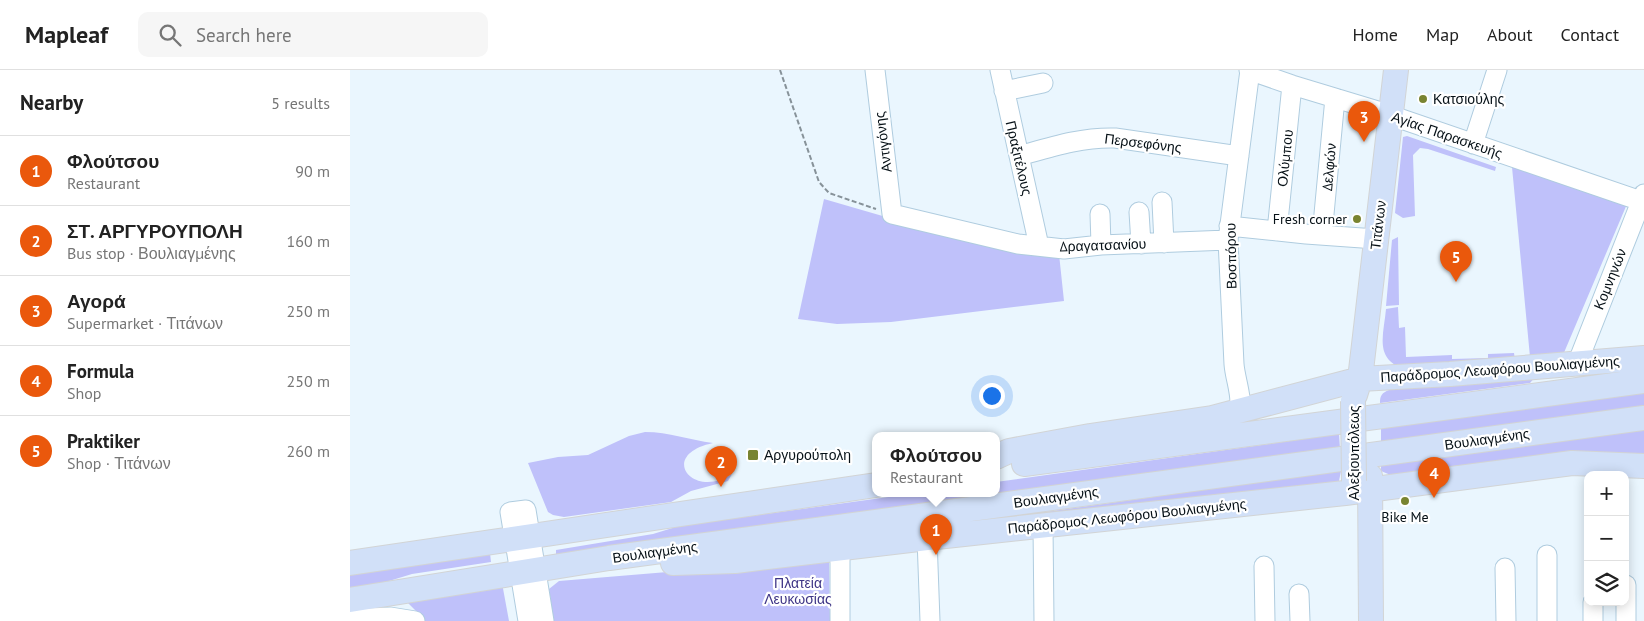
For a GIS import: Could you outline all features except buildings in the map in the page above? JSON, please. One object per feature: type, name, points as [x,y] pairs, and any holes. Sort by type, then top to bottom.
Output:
[{"type":"main road","name":"Τιτάνων","points":[[1360,393],[1396,70]]},
{"type":"main road","name":"Παράδρομος Λεωφόρου Βουλιαγμένης","points":[[1239,412],[1360,393],[1434,376],[1644,358]]},
{"type":"main road","points":[[1000,466],[1644,381]]},
{"type":"main road","name":"Αλεξιουπόλεως","points":[[1360,393],[1362,485],[1371,621]]},
{"type":"main road","points":[[1000,454],[1009,451],[1090,436],[1203,420],[1239,412]]},
{"type":"main road","name":"Βουλιαγμένης","points":[[351,605],[528,571],[609,558],[1644,418]]},
{"type":"main road","name":"Παράδρομος Λεωφόρου Βουλιαγμένης","points":[[609,558],[673,563],[735,561],[1043,526],[1362,485],[1572,463],[1644,466]]},
{"type":"main road","name":"Αλεξιουπόλεως","points":[[1355,621],[1362,485]]},
{"type":"main road","points":[[350,564],[872,486]]},
{"type":"street","name":"Αντιγόνης","points":[[874,70],[892,214]]},
{"type":"street","name":"Πραξιτέλους","points":[[1000,70],[1040,246]]},
{"type":"street","name":"Αγίας Παρασκευής","points":[[1250,70],[1643,199]]},
{"type":"street","name":"Βοσπόρου","points":[[1239,412],[1240,399],[1234,364],[1229,233],[1250,70]]},
{"type":"street","points":[[1474,144],[1497,70]]},
{"type":"street","points":[[1004,91],[1043,83]]},
{"type":"street","name":"Ολύμπου","points":[[1277,231],[1292,85]]},
{"type":"street","name":"Δελφών","points":[[1322,236],[1335,98]]},
{"type":"street","name":"Περσεφόνης","points":[[1019,156],[1070,141],[1096,137],[1124,139],[1239,156]]},
{"type":"street","name":"Κομνηνών","points":[[1577,364],[1643,199]]},
{"type":"street","points":[[1162,202],[1164,243]]},
{"type":"street","points":[[1139,212],[1141,244]]},
{"type":"street","name":"Δραγατσανίου","points":[[892,214],[1018,244],[1064,249],[1102,245],[1164,243],[1229,233],[1277,231],[1376,239]]},
{"type":"street","points":[[1100,214],[1102,245]]},
{"type":"street","points":[[1043,526],[1044,621]]},
{"type":"street","points":[[522,538],[528,571],[544,621]]},
{"type":"street","points":[[927,538],[930,621]]},
{"type":"street","points":[[840,548],[840,621]]},
{"type":"street","points":[[1546,621],[1547,555]]},
{"type":"street","points":[[1264,566],[1265,621]]},
{"type":"street","points":[[1506,568],[1506,621]]},
{"type":"street","points":[[528,571],[528,621]]},
{"type":"street","points":[[1299,594],[1300,621]]},
{"type":"street","points":[[351,605],[390,617],[415,621]]},
{"type":"street","points":[[1593,606],[1593,621]]},
{"type":"street","points":[[1626,606],[1626,621]]},
{"type":"path","points":[[780,70],[819,182],[829,193],[892,214]]},
{"type":"green space","points":[[1407,136],[1496,167],[1495,171],[1420,148],[1413,155],[1415,216],[1403,218],[1395,213],[1403,137]]},
{"type":"green space","points":[[1512,167],[1627,204],[1563,355],[1530,357]]},
{"type":"green space","points":[[824,199],[886,217],[1059,254],[1064,301],[891,322],[837,324],[798,319]]},
{"type":"green space","points":[[1398,237],[1399,305],[1386,306],[1392,240]]},
{"type":"green space","points":[[1398,307],[1399,328],[1405,327],[1406,357],[1452,355],[1452,359],[1488,358],[1488,354],[1514,353],[1515,360],[1402,368],[1393,364],[1387,358],[1384,351],[1383,336],[1386,309]]},
{"type":"green space","points":[[1536,376],[1530,383],[1380,403],[1382,395],[1389,390]]},
{"type":"green space","points":[[1644,393],[1644,408],[1381,444],[1381,428]]},
{"type":"green space","points":[[1644,430],[1644,456],[1393,476],[1381,471],[1381,465]]},
{"type":"green space","points":[[645,432],[663,433],[713,443],[696,449],[687,457],[684,465],[687,473],[694,479],[705,482],[718,481],[732,474],[728,481],[691,491],[671,502],[564,517],[548,512],[528,463],[558,457],[588,455],[629,436]]},
{"type":"green space","points":[[1339,434],[1340,449],[1000,496],[1000,481]]},
{"type":"green space","points":[[1341,471],[1339,481],[1332,486],[871,536]]},
{"type":"green space","points":[[888,497],[992,497],[556,557],[556,550],[653,534],[679,526]]},
{"type":"green space","points":[[490,553],[491,562],[412,574],[350,589],[350,574]]},
{"type":"green space","name":"Πλατεία Λευκωσίας","points":[[825,559],[829,562],[830,621],[554,621],[549,589],[559,581]]},
{"type":"green space","points":[[502,583],[509,621],[422,621],[421,616],[401,596]]},
{"type":"place","name":"Κατσιούλης","points":[[1423,99]]},
{"type":"place","name":"Αγορά","points":[[1364,142]]},
{"type":"place","name":"Fresh corner","points":[[1357,219]]},
{"type":"place","name":"Praktiker","points":[[1456,282]]},
{"type":"place","name":"Αργυρούπολη","points":[[753,455]]},
{"type":"place","name":"ΣΤ. ΑΡΓΥΡΟΥΠΟΛΗ","points":[[721,487]]},
{"type":"place","name":"Formula","points":[[1434,498]]},
{"type":"place","name":"Bike Me","points":[[1405,501]]},
{"type":"place","name":"Φλούτσου","points":[[936,555]]}]
